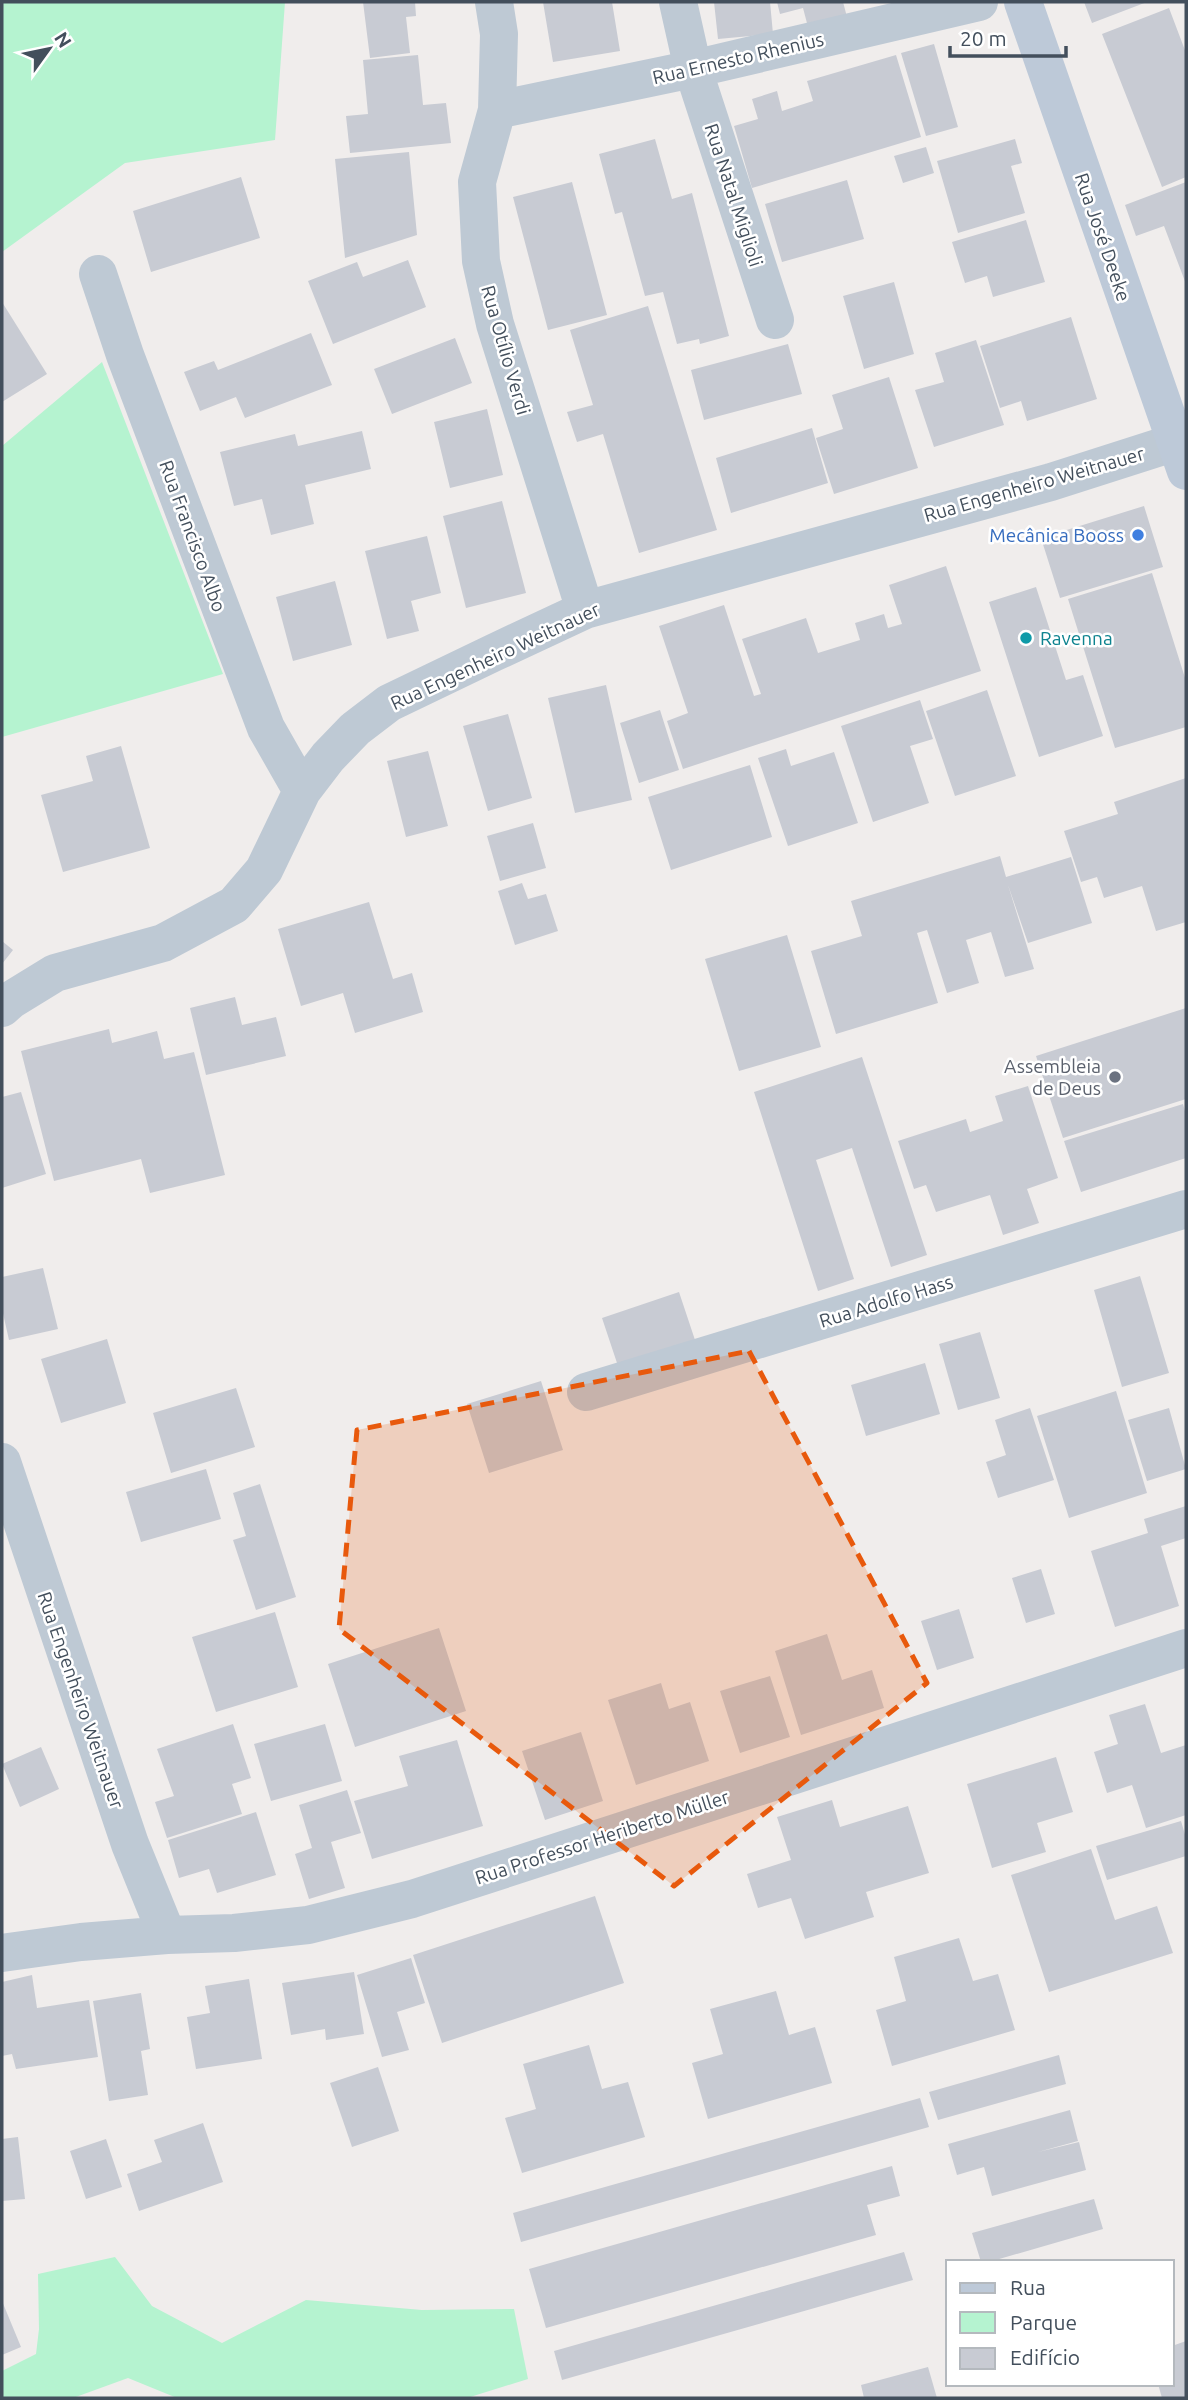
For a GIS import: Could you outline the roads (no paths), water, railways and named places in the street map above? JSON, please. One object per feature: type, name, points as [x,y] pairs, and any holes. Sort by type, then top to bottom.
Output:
[{"type":"street","name":"Rua Otílio Verdi","points":[[494,2],[499,34],[496,110],[477,183],[481,261],[495,324],[585,610]]},
{"type":"street","name":"Rua Natal Miglioli","points":[[678,2],[693,69],[775,320]]},
{"type":"street","name":"Rua Ernesto Rhenius","points":[[496,110],[693,69],[979,2]]},
{"type":"street","name":"Rua José Deeke","points":[[1023,2],[1183,450]]},
{"type":"street","name":"Rua Francisco Albo","points":[[98,274],[125,355],[266,728],[302,791]]},
{"type":"street","name":"Rua Engenheiro Weitnauer","points":[[2,1008],[11,999],[55,973],[163,943],[234,905],[264,870],[302,791],[328,757],[355,729],[389,703],[585,610],[1051,482],[1183,450]]},
{"type":"street","name":"Rua Adolfo Hass","points":[[586,1392],[1186,1209]]},
{"type":"street","name":"Rua Engenheiro Weitnauer","points":[[2,1462],[130,1844],[167,1935]]},
{"type":"street","name":"Rua Professor Heriberto Müller","points":[[2,1953],[81,1942],[234,1933],[308,1925],[412,1899],[1186,1648]]},
{"type":"place","name":"Mecânica Booss","points":[[1138,535]]},
{"type":"place","name":"Ravenna","points":[[1026,638]]},
{"type":"place","name":"Assembleia de Deus","points":[[1115,1077]]}]
